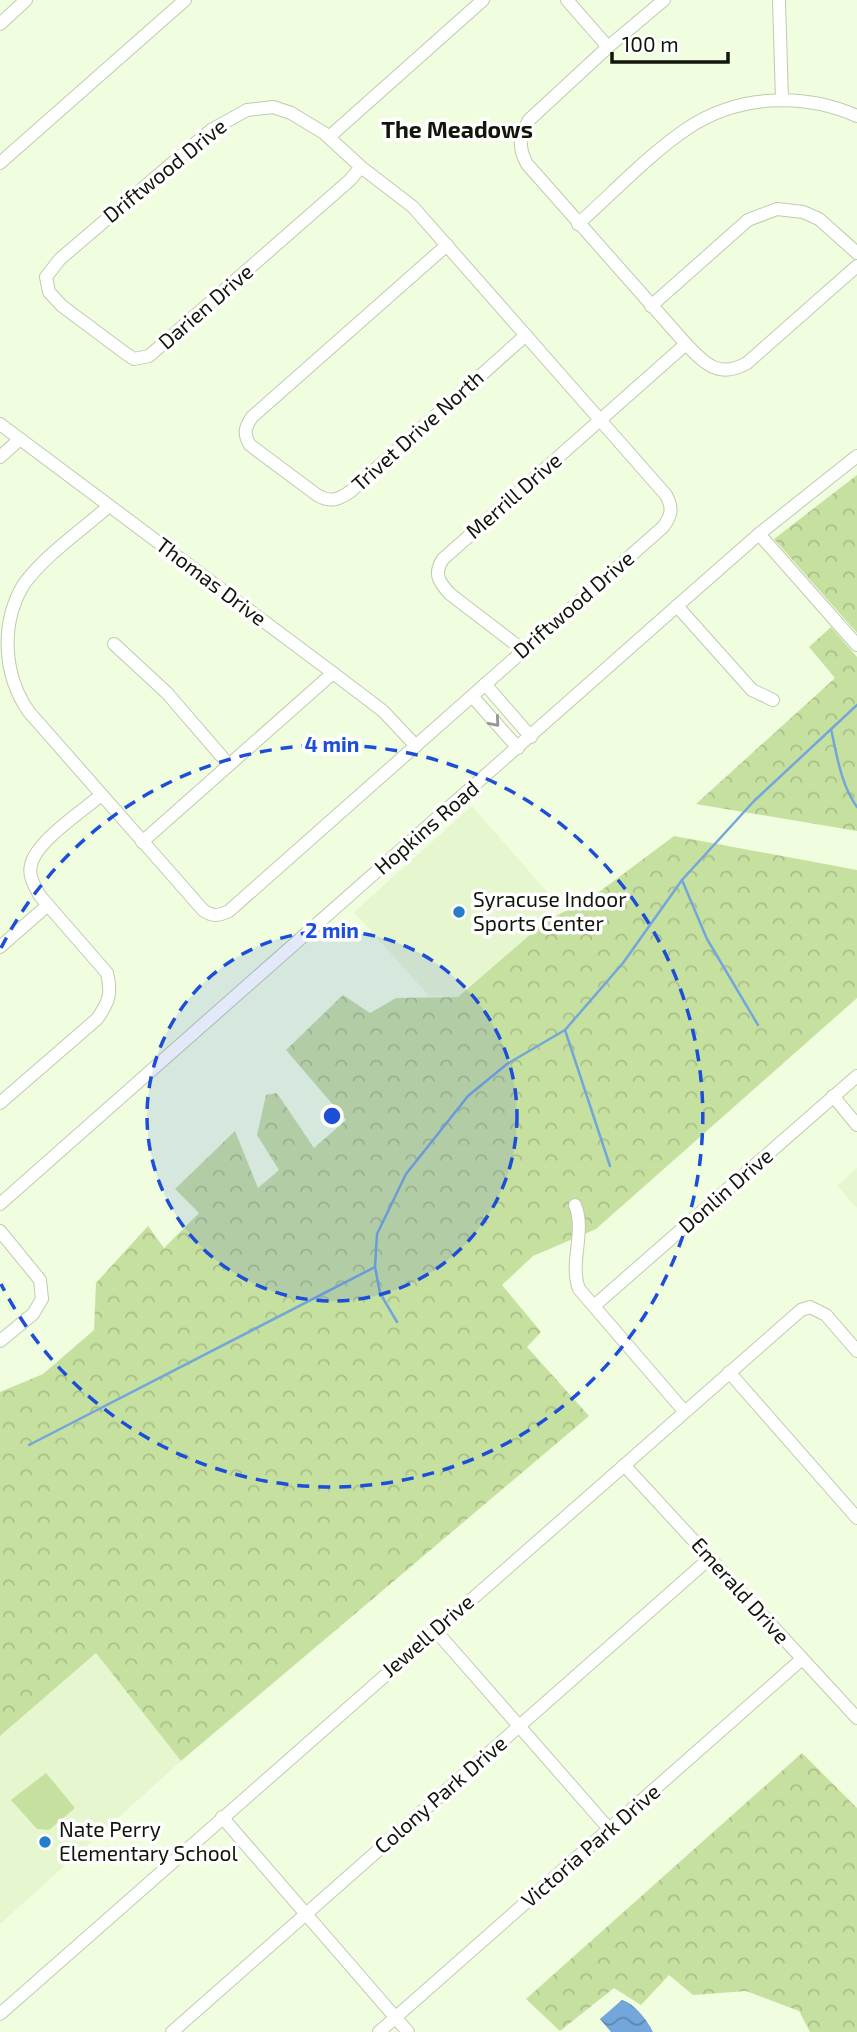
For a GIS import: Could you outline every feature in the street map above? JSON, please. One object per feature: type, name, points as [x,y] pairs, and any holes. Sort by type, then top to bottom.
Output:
[{"type":"street","points":[[0,24],[26,0]]},
{"type":"street","points":[[0,163],[185,0]]},
{"type":"street","points":[[329,137],[483,0]]},
{"type":"street","points":[[567,0],[608,47]]},
{"type":"street","points":[[664,0],[529,120],[521,134],[521,153],[527,164],[651,306],[704,363],[714,368],[726,371],[737,368],[765,349],[857,266]]},
{"type":"street","points":[[779,0],[782,100]]},
{"type":"street","points":[[578,224],[689,127],[733,107],[782,100],[820,104],[857,116]]},
{"type":"street","name":"Driftwood Drive","points":[[46,282],[49,271],[60,260],[225,120],[247,110],[273,107],[310,122],[361,167],[413,207],[666,495],[672,513],[663,527],[229,911],[219,916],[211,916],[142,842],[21,701],[6,659],[3,642],[10,615],[24,584],[42,564],[109,506]]},
{"type":"street","name":"Darien Drive","points":[[46,282],[49,292],[62,306],[125,353],[134,359],[149,356],[340,189],[361,167]]},
{"type":"street","points":[[651,306],[748,220],[777,209],[803,212],[819,219],[857,253]]},
{"type":"street","name":"Trivet Drive North","points":[[447,245],[252,417],[245,429],[250,444],[317,495],[327,500],[340,499],[526,335]]},
{"type":"street","name":"Merrill Drive","points":[[523,650],[450,594],[440,584],[438,567],[443,559],[686,344]]},
{"type":"street","name":"Thomas Drive","points":[[0,424],[383,711],[416,746]]},
{"type":"street","points":[[0,457],[20,439]]},
{"type":"street","name":"Hopkins Road","points":[[0,1204],[759,534],[857,456]]},
{"type":"street","points":[[759,534],[857,645]]},
{"type":"street","points":[[677,606],[752,690],[773,700]]},
{"type":"street","points":[[114,644],[167,693],[229,765]]},
{"type":"street","points":[[142,842],[333,673]]},
{"type":"street","points":[[485,684],[531,737]]},
{"type":"street","points":[[472,696],[518,748]]},
{"type":"street","points":[[0,1103],[97,1019],[108,1003],[111,989],[107,973],[48,905],[33,883],[30,871],[41,846],[101,795]]},
{"type":"street","points":[[0,947],[48,905]]},
{"type":"street","name":"Donlin Drive","points":[[594,1306],[857,1076]]},
{"type":"street","points":[[833,1096],[857,1125]]},
{"type":"street","points":[[575,1205],[579,1215],[579,1289],[684,1411]]},
{"type":"street","points":[[0,1231],[40,1280],[43,1299],[33,1314],[0,1341]]},
{"type":"street","name":"Jewell Drive","points":[[0,2014],[801,1310],[810,1307],[826,1315],[857,1351]]},
{"type":"street","points":[[729,1372],[857,1518]]},
{"type":"street","name":"Emerald Drive","points":[[624,1465],[802,1659],[854,1709]]},
{"type":"street","name":"Colony Park Drive","points":[[172,2032],[710,1558]]},
{"type":"street","points":[[435,1630],[610,1829]]},
{"type":"street","name":"Victoria Park Drive","points":[[379,2032],[802,1659]]},
{"type":"street","points":[[222,1817],[408,2032]]},
{"type":"shaded area","points":[[472,806],[549,894],[546,921],[458,997],[429,996],[354,912]]},
{"type":"shaded area","points":[[857,1168],[857,1208],[837,1186]]},
{"type":"shaded area","name":"Nate Perry Elementary School","points":[[96,1653],[181,1761],[0,1924],[0,1736]]},
{"type":"green space","points":[[857,475],[857,633],[774,539]]},
{"type":"green space","points":[[831,627],[857,657],[857,831],[696,804],[835,678],[809,647]]},
{"type":"green space","points":[[674,836],[857,870],[857,998],[596,1229],[533,1256],[502,1285],[541,1332],[527,1347],[589,1416],[181,1761],[96,1653],[0,1736],[0,1392],[43,1374],[94,1330],[96,1283],[148,1226],[164,1248],[199,1213],[175,1189],[235,1131],[258,1188],[279,1170],[257,1135],[266,1095],[277,1093],[314,1148],[346,1120],[286,1050],[343,995],[370,1013],[396,998],[458,997],[546,921],[591,898]]},
{"type":"green space","points":[[802,1753],[857,1808],[857,2032],[810,2032],[799,2011],[746,1991],[693,1995],[669,1975],[641,2005],[614,1988],[560,2031],[526,1999]]},
{"type":"green space","points":[[46,1773],[75,1808],[49,1830],[37,1829],[11,1800]]},
{"type":"water","points":[[622,2000],[640,2013],[653,2032],[611,2032],[600,2019]]},
{"type":"waterway","points":[[29,1445],[375,1267],[377,1234],[406,1174],[468,1096],[507,1064],[565,1030],[623,963],[682,880],[754,801],[857,705]]},
{"type":"waterway","points":[[831,729],[843,780],[857,807]]},
{"type":"waterway","points":[[682,880],[707,939],[758,1025]]},
{"type":"waterway","points":[[565,1030],[610,1166]]},
{"type":"waterway","points":[[375,1267],[380,1293],[397,1322]]},
{"type":"place","name":"Syracuse Indoor Sports Center","points":[[459,912]]},
{"type":"place","name":"Nate Perry Elementary School","points":[[45,1842]]},
{"type":"district","name":"The Meadows","points":[[457,130]]}]
